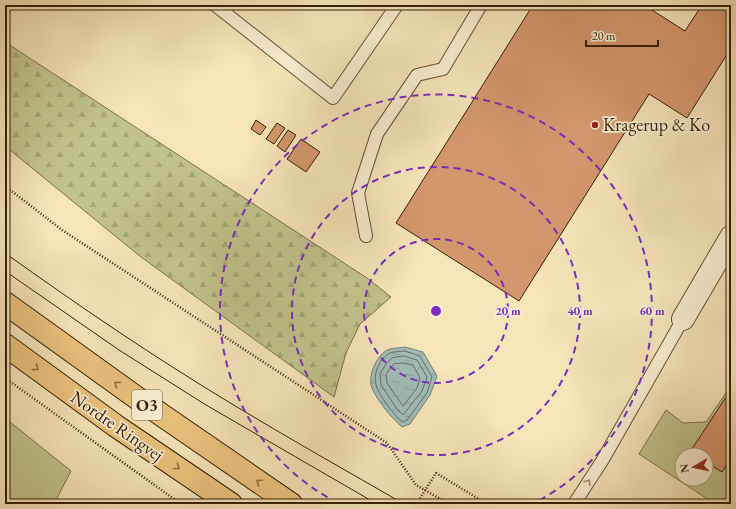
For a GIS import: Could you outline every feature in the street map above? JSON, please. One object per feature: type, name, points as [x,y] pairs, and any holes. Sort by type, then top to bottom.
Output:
[{"type":"main road","name":"Nordre Ringvej","points":[[5,303],[137,398],[291,504]]},
{"type":"main road","name":"Nordre Ringvej","points":[[5,345],[116,426],[231,504]]},
{"type":"street","points":[[683,319],[731,237]]},
{"type":"lane","points":[[214,5],[333,98],[397,5]]},
{"type":"lane","points":[[366,236],[358,193],[376,134],[417,75],[443,69],[481,5]]},
{"type":"lane","points":[[574,504],[602,461],[683,319]]},
{"type":"path","points":[[5,186],[62,230],[387,443],[416,485],[449,504]]},
{"type":"path","points":[[5,378],[148,482],[181,504]]},
{"type":"path","points":[[417,504],[436,473],[487,504]]},
{"type":"path","points":[[419,500],[425,504]]},
{"type":"green space","points":[[5,42],[367,278],[391,297],[360,324],[346,353],[334,397],[141,257],[5,146]]},
{"type":"green space","points":[[726,393],[731,396],[731,504],[715,504],[689,487],[714,487],[714,447],[674,447],[674,477],[639,454],[666,410],[683,423],[706,422]]},
{"type":"green space","points":[[5,418],[71,471],[54,504],[5,504]]},
{"type":"water","points":[[405,347],[423,352],[437,376],[430,395],[410,424],[402,427],[381,404],[372,388],[371,377],[377,360],[385,351]]},
{"type":"building","points":[[533,5],[644,5],[685,31],[702,5],[731,5],[731,48],[687,118],[649,94],[519,301],[396,223]]},
{"type":"building","points":[[256,120],[266,127],[260,135],[251,129]]},
{"type":"building","points":[[277,123],[285,128],[274,144],[266,139]]},
{"type":"building","points":[[288,130],[296,135],[285,152],[277,146]]},
{"type":"building","points":[[301,139],[320,152],[306,172],[287,159]]},
{"type":"building","points":[[726,397],[731,400],[731,458],[722,472],[714,467],[714,447],[693,447]]},
{"type":"tram line","points":[[5,253],[117,331],[174,368],[274,429],[404,504]]},
{"type":"tram line","points":[[5,271],[119,350],[206,405],[377,504]]},
{"type":"place","name":"Kragerup & Ko","points":[[595,125]]}]
